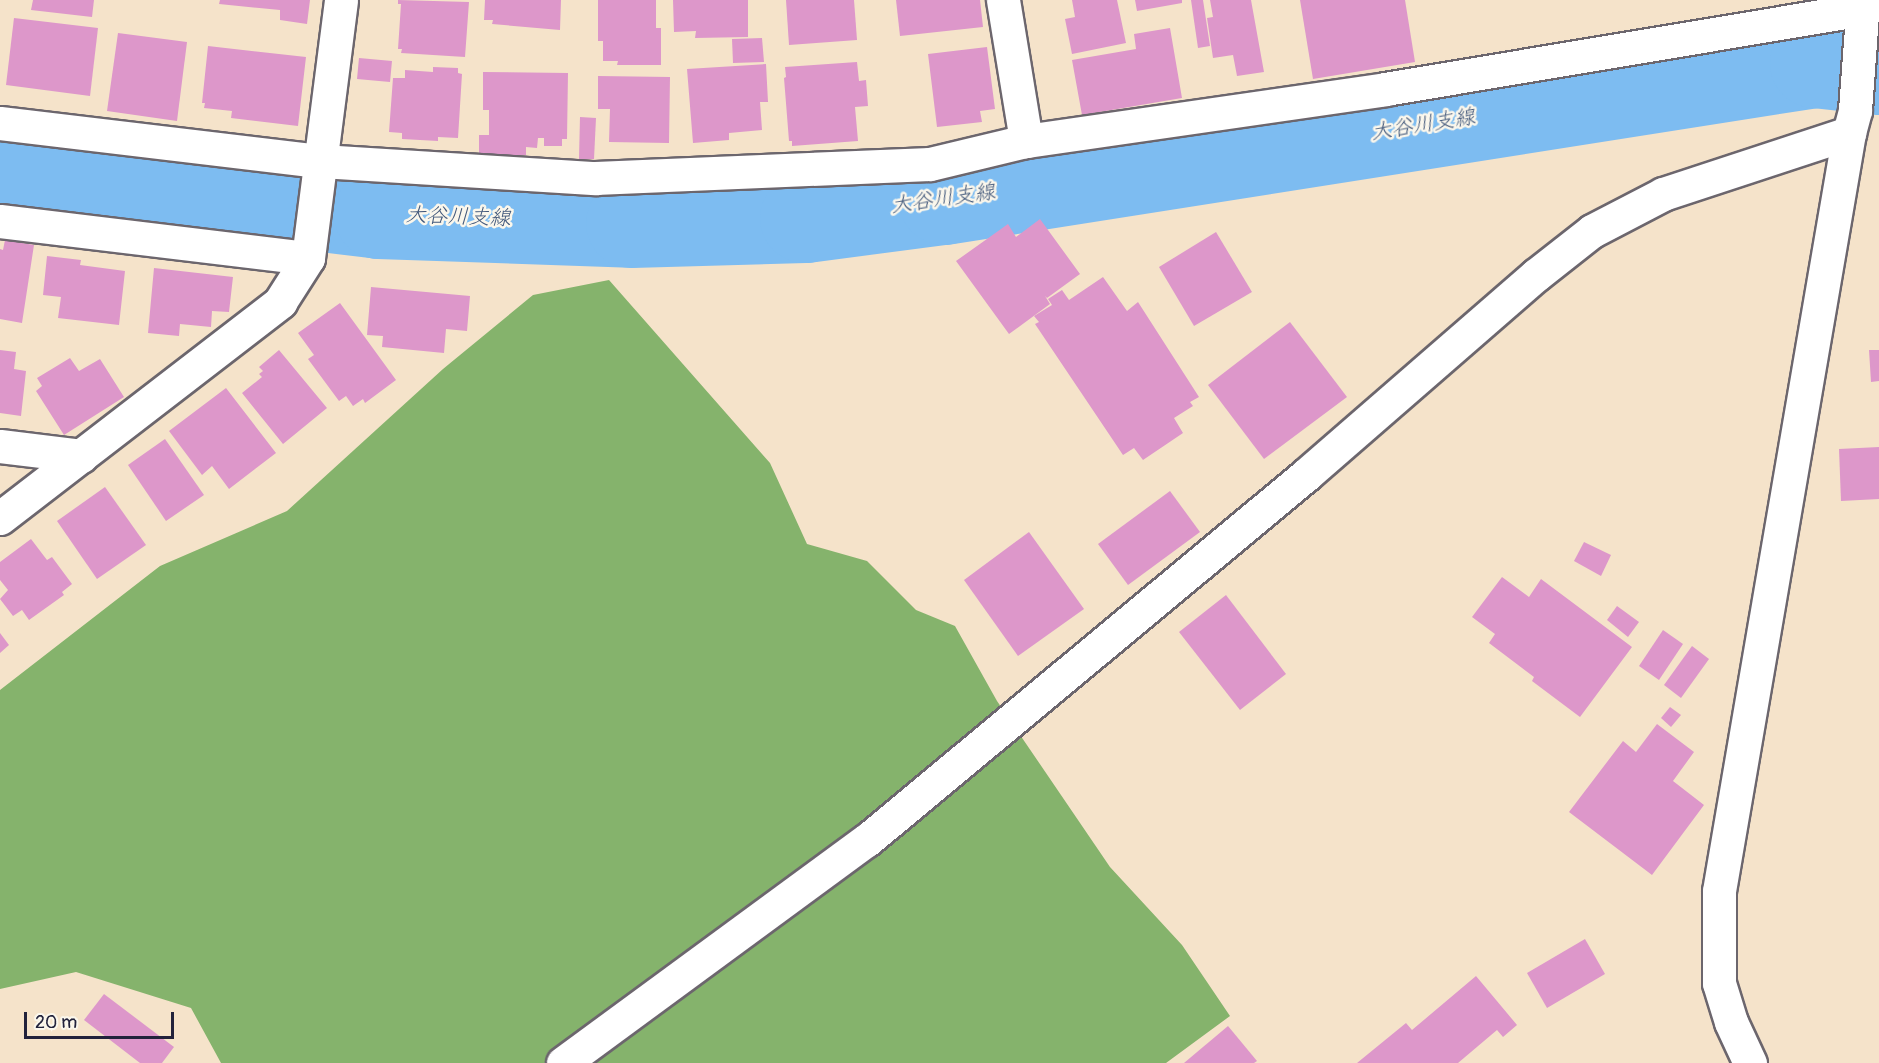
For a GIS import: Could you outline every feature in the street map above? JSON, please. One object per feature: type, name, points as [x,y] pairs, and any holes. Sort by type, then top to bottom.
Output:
[{"type":"street","points":[[0,518],[280,302],[309,248],[341,0]]},
{"type":"street","points":[[1003,0],[1026,141]]},
{"type":"street","points":[[0,123],[319,175],[595,178],[930,164],[1026,141],[1385,89],[1862,4],[1852,122],[1719,891],[1719,983],[1731,1022],[1750,1063]]},
{"type":"street","points":[[563,1063],[867,840],[1307,474],[1536,274],[1592,231],[1663,194],[1852,122]]},
{"type":"street","points":[[0,221],[309,248]]},
{"type":"street","points":[[0,446],[81,456]]},
{"type":"green space","points":[[609,280],[770,463],[807,544],[867,561],[916,610],[955,626],[997,701],[1110,867],[1182,945],[1230,1016],[1166,1063],[221,1063],[191,1008],[76,972],[0,989],[0,690],[160,566],[287,511],[443,369],[533,295]]},
{"type":"building","points":[[33,0],[94,0],[92,17],[31,10]]},
{"type":"building","points":[[220,0],[310,0],[307,24],[280,20],[280,10],[219,4]]},
{"type":"building","points":[[398,0],[469,2],[465,57],[401,53],[402,49],[398,49],[401,4],[398,4]]},
{"type":"building","points":[[485,0],[561,0],[560,30],[492,24],[493,20],[484,20]]},
{"type":"building","points":[[598,0],[656,0],[656,28],[661,28],[661,65],[617,65],[618,61],[603,61],[603,41],[598,41]]},
{"type":"building","points":[[673,0],[748,0],[748,37],[695,38],[696,31],[674,32]]},
{"type":"building","points":[[786,0],[854,0],[857,40],[789,45]]},
{"type":"building","points":[[896,0],[980,0],[983,27],[900,36]]},
{"type":"building","points":[[1072,0],[1117,0],[1126,43],[1072,54],[1065,19],[1075,17]]},
{"type":"building","points":[[1135,0],[1182,0],[1182,3],[1137,11]]},
{"type":"building","points":[[1191,0],[1203,0],[1210,46],[1198,48]]},
{"type":"building","points":[[1210,0],[1251,0],[1264,72],[1237,76],[1233,55],[1213,58],[1207,18],[1213,17]]},
{"type":"building","points":[[1300,0],[1405,0],[1415,62],[1313,79]]},
{"type":"building","points":[[14,18],[98,28],[90,96],[6,85]]},
{"type":"building","points":[[1170,28],[1182,98],[1082,115],[1072,60],[1136,49],[1134,34]]},
{"type":"building","points":[[118,33],[187,42],[177,121],[107,111]]},
{"type":"building","points":[[762,38],[764,62],[733,63],[732,39]]},
{"type":"building","points":[[208,46],[306,57],[298,126],[231,118],[232,111],[204,108],[205,103],[202,103]]},
{"type":"building","points":[[987,47],[995,109],[980,111],[982,122],[937,127],[928,54]]},
{"type":"building","points":[[359,58],[392,61],[390,82],[357,79]]},
{"type":"building","points":[[857,62],[859,81],[866,80],[868,106],[855,107],[858,141],[792,146],[792,141],[789,141],[785,67]]},
{"type":"building","points":[[766,64],[768,102],[760,102],[762,130],[729,133],[729,140],[693,143],[687,69]]},
{"type":"building","points":[[433,67],[458,68],[458,73],[462,74],[458,138],[438,137],[438,141],[402,139],[402,133],[389,132],[393,78],[405,78],[405,70],[433,72]]},
{"type":"building","points":[[483,72],[568,73],[567,139],[562,139],[562,146],[544,146],[544,138],[538,138],[537,148],[526,147],[526,155],[479,155],[479,135],[489,135],[489,110],[483,110]]},
{"type":"building","points":[[598,76],[670,77],[669,143],[609,142],[610,109],[598,109]]},
{"type":"building","points":[[580,117],[596,118],[594,159],[579,159]]},
{"type":"building","points":[[1040,219],[1080,274],[1047,298],[1045,296],[1050,304],[1009,334],[956,261],[1008,224],[1016,237]]},
{"type":"building","points":[[1216,232],[1252,292],[1194,326],[1159,267]]},
{"type":"building","points":[[5,240],[34,245],[22,323],[0,319],[0,249],[3,250]]},
{"type":"building","points":[[47,256],[81,260],[80,265],[125,271],[119,325],[58,318],[61,297],[43,295]]},
{"type":"building","points":[[154,268],[233,277],[229,312],[212,311],[211,327],[180,324],[179,336],[148,333]]},
{"type":"building","points":[[1103,277],[1127,311],[1138,302],[1199,397],[1190,402],[1193,406],[1174,418],[1183,433],[1143,460],[1134,448],[1123,455],[1035,324],[1039,322],[1034,316],[1052,305],[1048,299],[1062,290],[1069,300]]},
{"type":"building","points":[[371,287],[470,296],[467,331],[446,329],[444,353],[382,347],[383,336],[367,335]]},
{"type":"building","points":[[340,303],[396,380],[365,403],[363,399],[353,406],[346,396],[339,401],[308,359],[314,355],[298,333]]},
{"type":"building","points":[[1290,322],[1347,397],[1264,459],[1208,385]]},
{"type":"building","points":[[0,350],[16,352],[14,369],[26,371],[21,416],[0,413]]},
{"type":"building","points":[[279,350],[327,408],[283,444],[242,393],[262,377],[259,374],[263,371],[259,367]]},
{"type":"building","points":[[1869,350],[1879,350],[1879,381],[1871,382]]},
{"type":"building","points":[[70,358],[79,371],[100,359],[124,397],[64,435],[36,391],[42,386],[37,378]]},
{"type":"building","points":[[226,388],[276,453],[229,489],[212,466],[202,475],[169,431]]},
{"type":"building","points":[[165,439],[204,495],[166,521],[128,465]]},
{"type":"building","points":[[1879,447],[1879,499],[1841,501],[1839,449]]},
{"type":"building","points":[[105,487],[146,545],[97,579],[57,521]]},
{"type":"building","points":[[1170,491],[1200,532],[1128,585],[1098,544]]},
{"type":"building","points":[[1029,532],[1084,609],[1018,656],[964,580]]},
{"type":"building","points":[[31,539],[47,560],[52,557],[72,584],[62,592],[64,595],[29,620],[22,610],[13,616],[0,599],[8,590],[0,580],[0,562]]},
{"type":"building","points":[[1584,542],[1611,555],[1601,576],[1574,561]]},
{"type":"building","points":[[1502,577],[1529,597],[1541,579],[1632,647],[1580,717],[1532,681],[1534,677],[1489,643],[1495,634],[1472,617]]},
{"type":"building","points":[[1226,595],[1286,674],[1240,710],[1179,632]]},
{"type":"building","points":[[1617,606],[1639,622],[1628,637],[1607,620]]},
{"type":"building","points":[[1663,630],[1683,644],[1659,680],[1639,666]]},
{"type":"building","points":[[0,633],[9,645],[0,653]]},
{"type":"building","points":[[1692,646],[1709,659],[1681,698],[1664,685]]},
{"type":"building","points":[[1670,707],[1681,715],[1671,727],[1661,718]]},
{"type":"building","points":[[1657,724],[1694,752],[1673,781],[1704,805],[1652,875],[1569,812],[1623,741],[1636,752]]},
{"type":"building","points":[[1585,939],[1605,974],[1547,1008],[1527,973]]},
{"type":"building","points":[[1476,976],[1517,1025],[1503,1037],[1497,1030],[1458,1063],[1357,1063],[1406,1023],[1412,1030]]},
{"type":"building","points":[[104,994],[174,1047],[162,1063],[140,1063],[84,1020]]},
{"type":"building","points":[[1228,1026],[1257,1061],[1254,1063],[1184,1063]]},
{"type":"waterway","name":"大谷川支線","points":[[0,168],[379,214],[631,223],[805,218],[944,200],[1815,63],[1879,70]]}]
